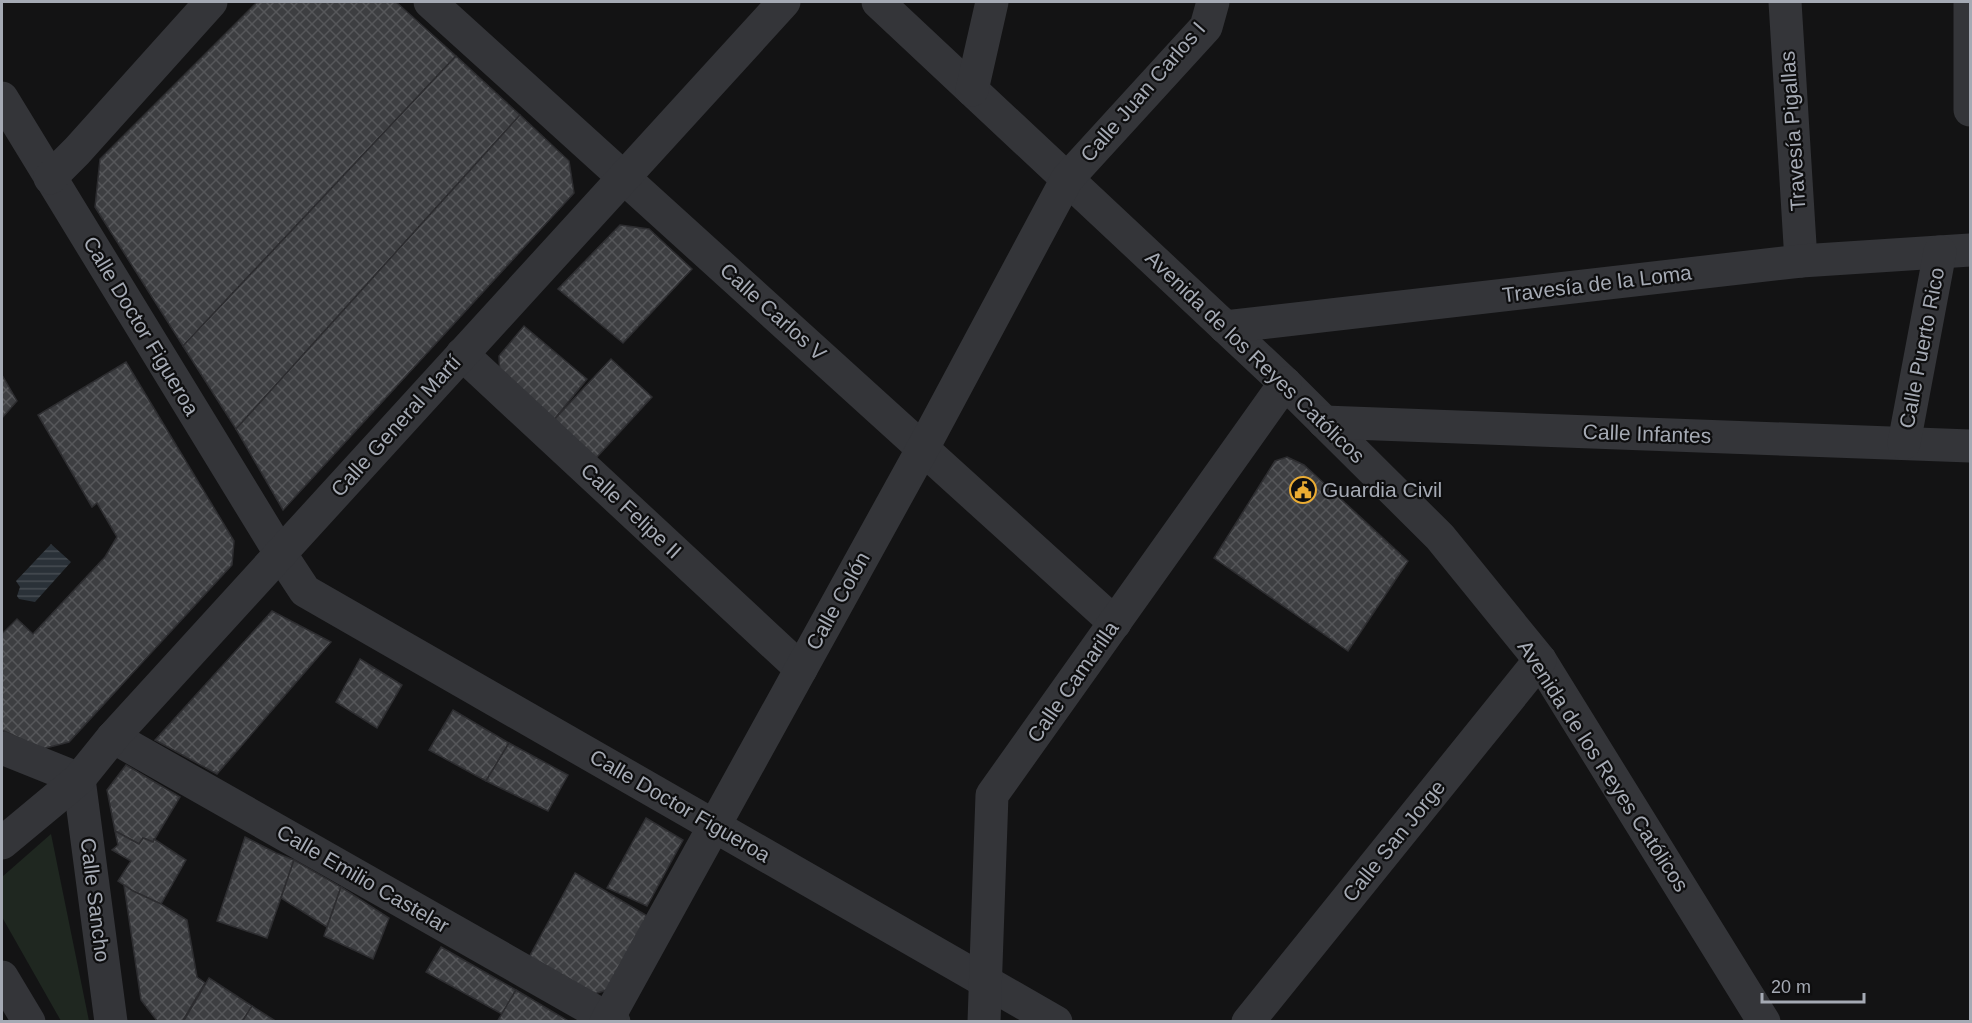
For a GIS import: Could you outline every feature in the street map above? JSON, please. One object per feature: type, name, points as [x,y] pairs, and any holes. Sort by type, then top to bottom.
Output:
[{"type":"street","points":[[50,178],[211,2]]},
{"type":"street","name":"Calle Carlos V","points":[[430,2],[1115,623]]},
{"type":"street","name":"Calle General Martí","points":[[2,843],[79,779],[112,737],[784,2]]},
{"type":"street","name":"Avenida de los Reyes Católicos","points":[[878,2],[1285,383],[1440,537],[1540,660],[1764,1022]]},
{"type":"street","points":[[972,90],[992,2]]},
{"type":"street","name":"Calle Juan Carlos I","points":[[1067,179],[1206,27],[1213,2]]},
{"type":"street","name":"Travesía Pigallas","points":[[1785,2],[1801,261]]},
{"type":"street","points":[[1970,2],[1971,110]]},
{"type":"street","name":"Calle Doctor Figueroa","points":[[2,98],[305,591],[1056,1022]]},
{"type":"street","name":"Calle Colón","points":[[610,1020],[1067,179]]},
{"type":"street","name":"Travesía de la Loma","points":[[1225,327],[1801,261],[1955,251]]},
{"type":"street","name":"Calle Puerto Rico","points":[[1904,443],[1955,251]]},
{"type":"street","name":"Calle Felipe II","points":[[462,354],[801,669]]},
{"type":"street","name":"Calle Camarilla","points":[[984,1022],[993,795],[1285,383]]},
{"type":"street","name":"Calle Infantes","points":[[1324,422],[1971,446]]},
{"type":"street","name":"Calle San Jorge","points":[[1248,1022],[1540,660]]},
{"type":"street","name":"Calle Emilio Castelar","points":[[112,737],[610,1020]]},
{"type":"street","points":[[2,748],[79,779]]},
{"type":"street","name":"Calle Sancho","points":[[79,779],[114,1019]]},
{"type":"street","points":[[2,977],[29,1022]]},
{"type":"shaded area","points":[[51,544],[71,562],[35,602],[19,599],[17,596],[20,587],[16,581]]},
{"type":"shaded area","points":[[51,834],[89,1021],[61,1021],[2,917],[2,877]]},
{"type":"building","points":[[257,2],[396,2],[456,56],[183,346],[95,207],[100,159]]},
{"type":"building","points":[[456,56],[520,115],[236,429],[183,346]]},
{"type":"building","points":[[520,115],[569,161],[574,193],[283,510],[236,429]]},
{"type":"building","points":[[620,225],[649,229],[692,269],[623,343],[558,289]]},
{"type":"building","points":[[524,326],[587,379],[552,422],[500,378],[499,356]]},
{"type":"building","points":[[611,359],[652,397],[596,458],[552,422]]},
{"type":"building","points":[[126,362],[234,541],[232,565],[69,742],[42,749],[2,730],[2,634],[17,619],[33,634],[105,557],[117,537],[97,503],[92,507],[38,415]]},
{"type":"building","points":[[2,375],[17,401],[2,418]]},
{"type":"building","points":[[1287,457],[1304,465],[1408,561],[1348,651],[1214,558],[1275,461]]},
{"type":"building","points":[[272,611],[331,642],[217,774],[155,740]]},
{"type":"building","points":[[360,659],[402,685],[377,728],[336,702]]},
{"type":"building","points":[[453,710],[509,743],[486,781],[429,750]]},
{"type":"building","points":[[509,743],[568,775],[548,811],[486,781]]},
{"type":"building","points":[[126,765],[180,797],[153,842],[143,838],[139,844],[115,831],[107,790]]},
{"type":"building","points":[[646,818],[683,840],[647,906],[607,888]]},
{"type":"building","points":[[115,831],[139,844],[143,838],[153,842],[154,839],[186,860],[161,904],[118,881],[131,861],[112,850],[118,845]]},
{"type":"building","points":[[245,837],[294,860],[267,938],[217,921]]},
{"type":"building","points":[[294,860],[341,887],[327,927],[281,898]]},
{"type":"building","points":[[575,873],[649,917],[607,990],[584,997],[527,961]]},
{"type":"building","points":[[124,885],[187,920],[197,977],[205,983],[182,1022],[158,1022],[141,1000]]},
{"type":"building","points":[[341,887],[389,918],[373,959],[324,936]]},
{"type":"building","points":[[441,947],[516,990],[502,1014],[426,972]]},
{"type":"building","points":[[209,978],[252,1006],[242,1022],[183,1022]]},
{"type":"building","points":[[516,990],[570,1022],[497,1022]]},
{"type":"building","points":[[252,1006],[277,1022],[242,1022]]},
{"type":"place","name":"Guardia Civil","points":[[1303,490]]}]
